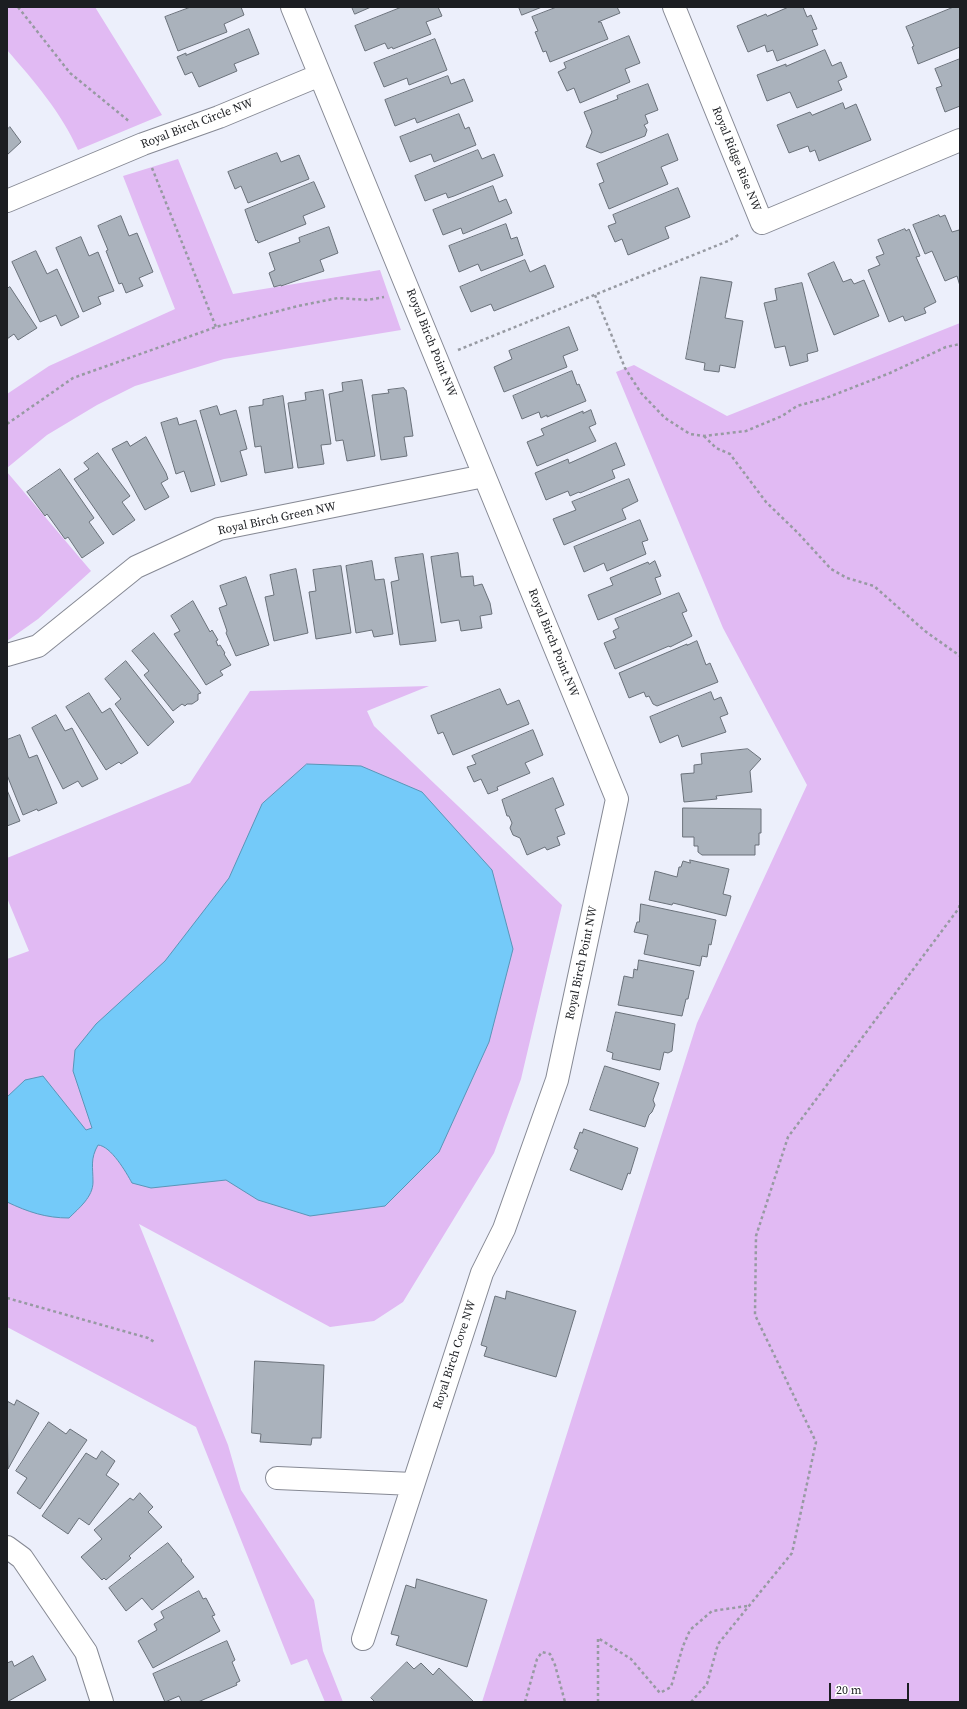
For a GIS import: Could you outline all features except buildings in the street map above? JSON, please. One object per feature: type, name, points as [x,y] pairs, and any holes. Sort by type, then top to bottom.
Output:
[{"type":"street","points":[[292,7],[320,76]]},
{"type":"street","name":"Royal Ridge Rise NW","points":[[674,7],[762,223],[960,140]]},
{"type":"street","name":"Royal Birch Circle NW","points":[[7,201],[143,144],[219,117],[320,76]]},
{"type":"street","name":"Royal Birch Point NW","points":[[320,76],[409,289],[617,799],[557,1080],[504,1230]]},
{"type":"street","name":"Royal Birch Green NW","points":[[7,655],[38,646],[136,567],[219,529],[484,476]]},
{"type":"street","name":"Royal Birch Cove NW","points":[[363,1640],[482,1272],[504,1230]]},
{"type":"street","points":[[277,1478],[413,1484]]},
{"type":"street","points":[[7,1548],[22,1558],[86,1652],[102,1702]]},
{"type":"path","points":[[437,358],[728,241],[762,223]]},
{"type":"path","points":[[7,424],[73,378],[216,327],[298,306],[338,298],[368,300],[384,297],[409,289]]},
{"type":"path","points":[[595,295],[625,368],[642,393],[665,418],[690,434],[704,436],[746,430],[782,416],[797,406],[826,398],[890,373],[946,347],[960,344]]},
{"type":"path","points":[[704,436],[716,448],[730,454],[766,502],[798,533],[831,569],[847,578],[874,586],[925,631],[960,656]]},
{"type":"path","points":[[691,1702],[707,1684],[718,1644],[747,1606],[792,1553],[816,1442],[755,1315],[756,1236],[788,1137],[959,908],[960,902]]},
{"type":"path","points":[[7,1298],[148,1338],[156,1343]]},
{"type":"path","points":[[598,1702],[598,1638],[631,1660],[660,1693],[671,1687],[683,1646],[690,1630],[712,1611],[747,1606]]},
{"type":"path","points":[[525,1702],[536,1659],[542,1652],[550,1654],[555,1665],[565,1702]]},
{"type":"shaded area","points":[[7,7],[95,7],[162,115],[78,150],[64,123],[55,110],[37,85],[7,50]]},
{"type":"shaded area","points":[[178,159],[233,294],[380,270],[401,330],[224,359],[135,386],[97,405],[47,435],[7,468],[7,394],[49,366],[175,309],[123,176]]},
{"type":"shaded area","points":[[960,323],[960,1702],[482,1702],[697,1023],[807,785],[723,628],[616,372],[634,365],[727,416]]},
{"type":"shaded area","points":[[7,472],[91,571],[38,619],[7,641]]},
{"type":"shaded area","points":[[429,686],[367,711],[374,726],[562,905],[521,1079],[494,1153],[403,1302],[374,1321],[330,1327],[139,1224],[228,1445],[241,1490],[314,1600],[323,1651],[343,1702],[325,1702],[307,1659],[291,1665],[196,1427],[7,1327],[7,959],[29,951],[7,898],[7,858],[190,783],[250,691]]},
{"type":"water","points":[[307,764],[361,766],[422,792],[492,870],[513,949],[489,1042],[439,1152],[385,1206],[310,1216],[258,1200],[226,1180],[151,1188],[132,1183],[122,1166],[113,1155],[103,1146],[98,1145],[93,1159],[93,1182],[91,1193],[85,1202],[69,1218],[37,1214],[7,1202],[7,1097],[25,1080],[43,1076],[86,1130],[92,1128],[73,1071],[75,1050],[96,1024],[165,961],[229,878],[262,804]]}]
